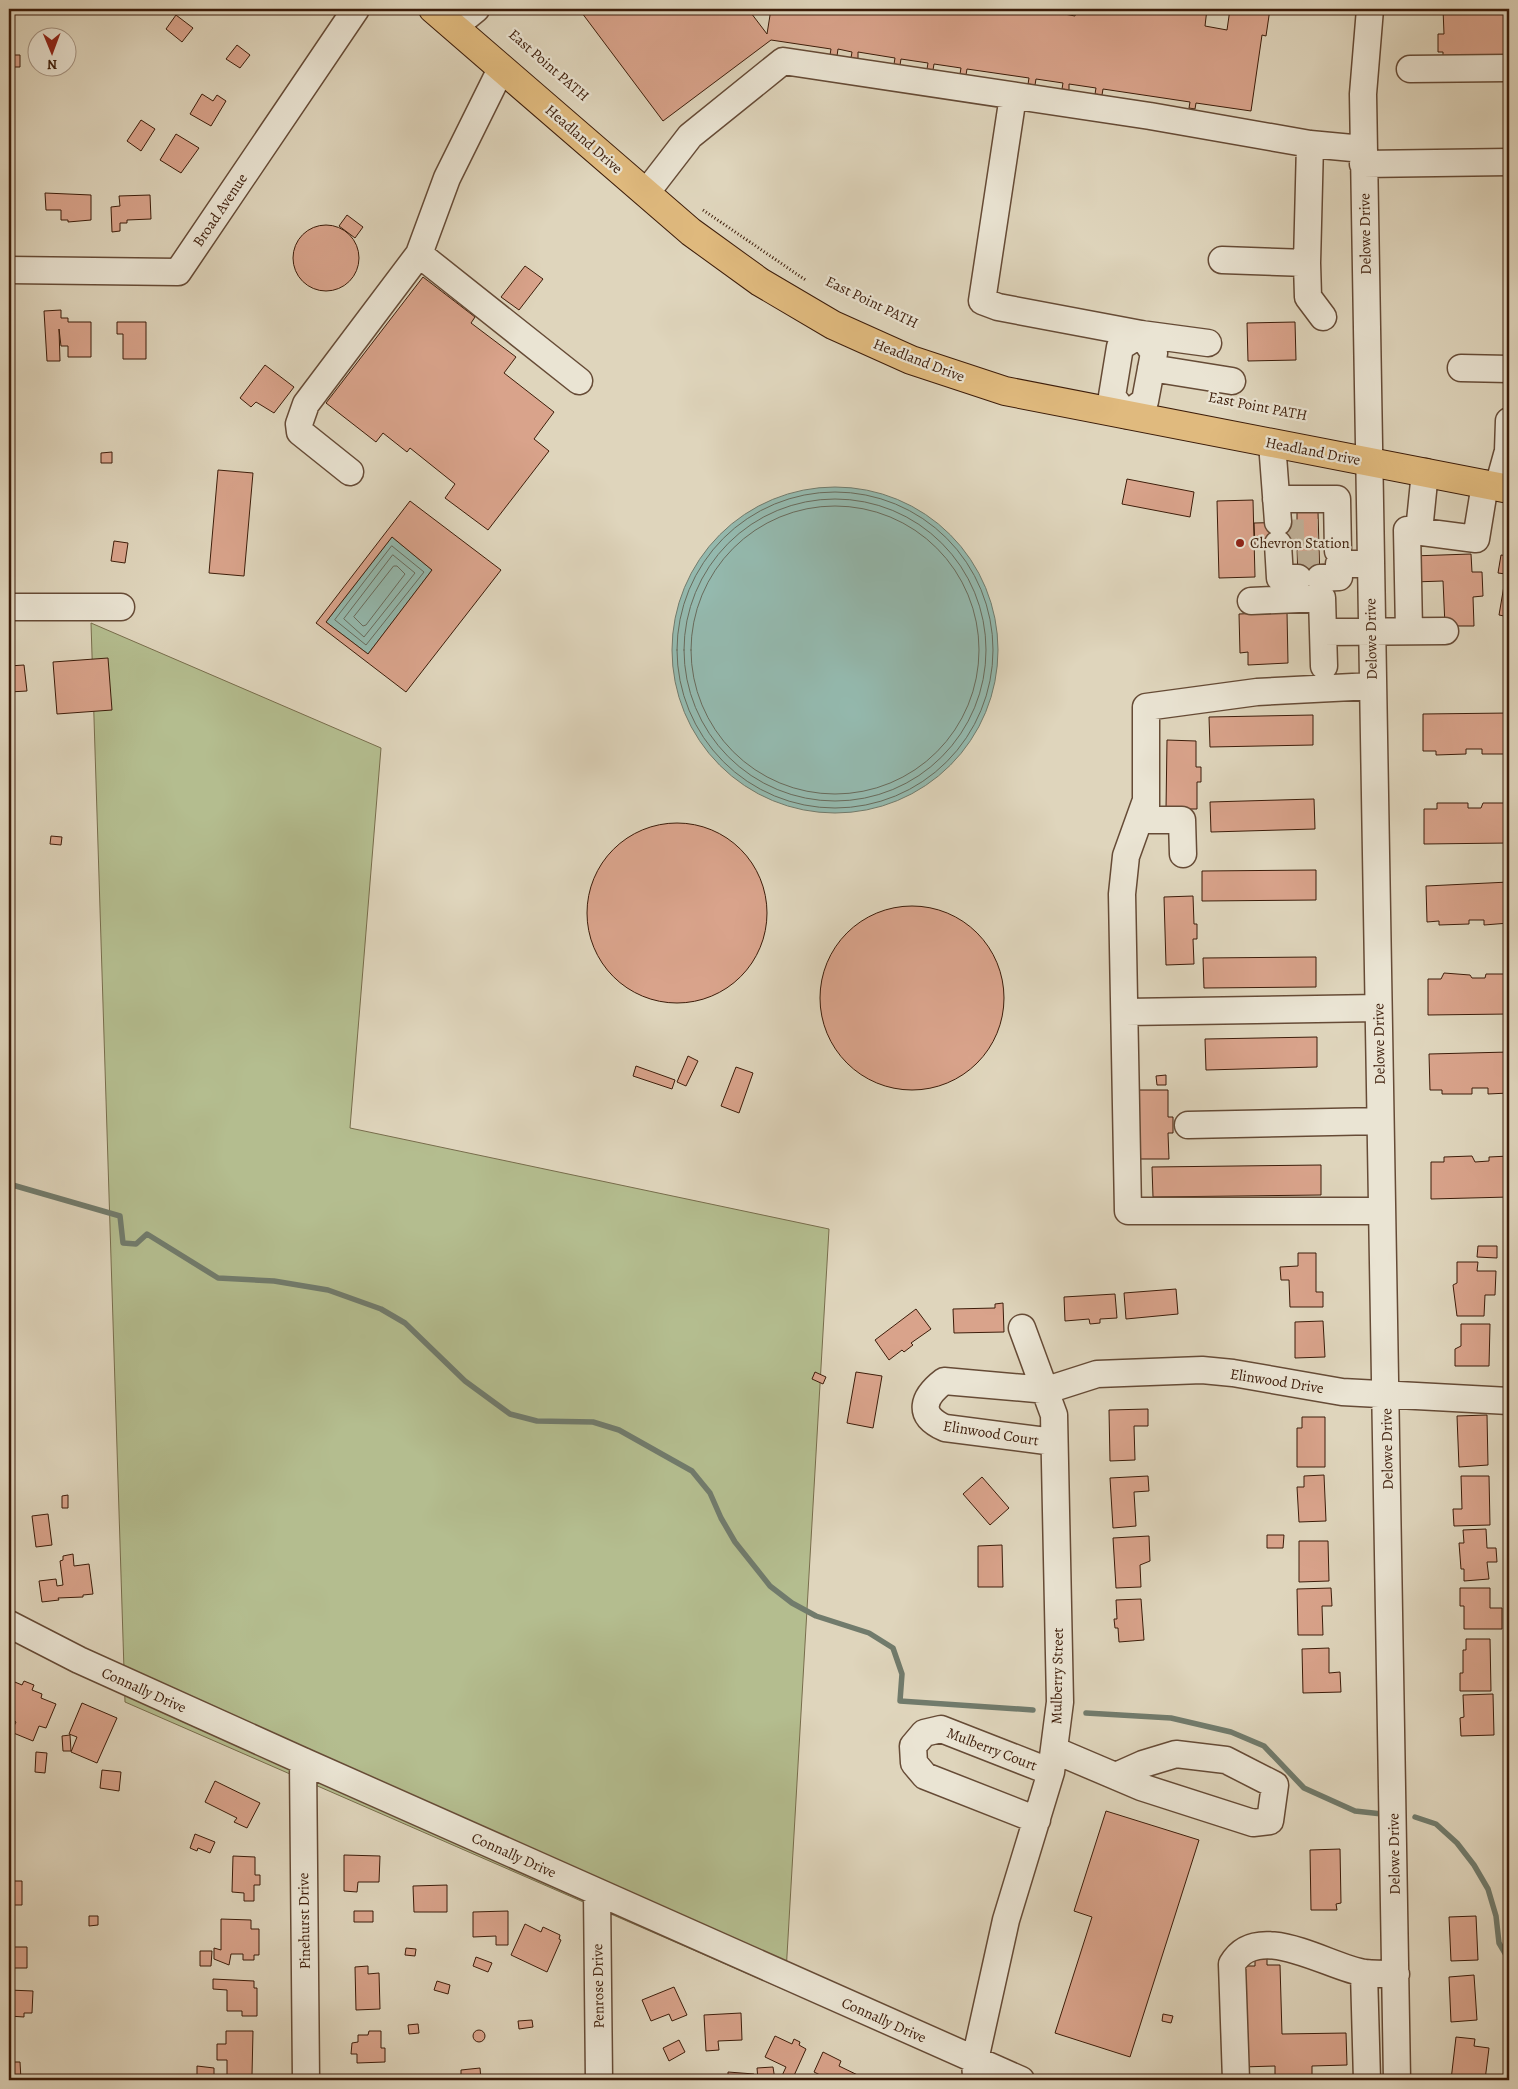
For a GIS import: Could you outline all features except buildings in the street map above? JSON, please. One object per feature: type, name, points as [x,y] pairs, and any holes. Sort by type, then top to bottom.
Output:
[{"type":"main road","name":"Headland Drive","points":[[433,9],[691,232],[760,282],[842,329],[911,360],[1005,391],[1498,486]]},
{"type":"street","name":"Broad Avenue","points":[[9,270],[178,272],[356,9]]},
{"type":"street","points":[[454,27],[476,9]]},
{"type":"street","name":"Delowe Drive","points":[[1370,9],[1362,94],[1398,2080]]},
{"type":"street","points":[[646,193],[690,136],[783,61],[1242,131],[1364,156],[1508,162]]},
{"type":"street","points":[[350,472],[300,432],[301,414],[311,397],[418,254],[447,178],[501,68]]},
{"type":"street","points":[[1410,69],[1507,68]]},
{"type":"street","points":[[1013,96],[982,301],[998,307],[1141,334],[1208,343]]},
{"type":"street","points":[[1310,144],[1306,263],[1308,297],[1323,317]]},
{"type":"street","points":[[418,254],[579,381]]},
{"type":"street","points":[[1222,260],[1306,263]]},
{"type":"street","points":[[1141,334],[1154,354],[1145,401],[1126,414],[1112,396],[1120,347],[1141,334]]},
{"type":"street","points":[[1151,368],[1232,382]]},
{"type":"street","points":[[1461,368],[1509,368]]},
{"type":"street","points":[[1409,630],[1407,530],[1476,539],[1498,486],[1508,451],[1509,435]]},
{"type":"street","points":[[1272,443],[1305,550],[1370,564]]},
{"type":"street","points":[[1418,531],[1425,472]]},
{"type":"street","points":[[1251,601],[1322,598],[1324,666]]},
{"type":"street","points":[[9,607],[121,607]]},
{"type":"street","points":[[1323,632],[1371,630],[1445,631]]},
{"type":"street","points":[[1183,854],[1182,820],[1146,820],[1146,707],[1257,692],[1372,686]]},
{"type":"street","points":[[1145,803],[1126,856],[1122,894],[1126,1012],[1128,1211],[1382,1210]]},
{"type":"street","points":[[1126,1012],[1378,1008]]},
{"type":"street","points":[[1188,1125],[1380,1120]]},
{"type":"street","name":"Mulberry Street","points":[[976,2070],[1006,1920],[1037,1820],[1052,1761],[1060,1702],[1054,1415],[1047,1390],[1022,1328]]},
{"type":"street","name":"Elinwood Drive","points":[[1047,1390],[1097,1374],[1202,1370],[1233,1373],[1342,1392],[1509,1400]]},
{"type":"street","name":"Elinwood Court","points":[[1047,1390],[944,1381],[929,1392],[926,1403],[927,1414],[936,1424],[945,1428],[1054,1442]]},
{"type":"street","name":"Connally Drive","points":[[9,1624],[79,1660],[597,1892],[976,2070],[1022,2080]]},
{"type":"street","name":"Mulberry Court","points":[[1037,1820],[925,1776],[914,1763],[913,1746],[924,1732],[941,1729],[1052,1761],[1116,1776],[1141,1787],[1253,1823],[1270,1821],[1276,1785],[1226,1760],[1176,1754],[1143,1764],[1116,1776]]},
{"type":"street","name":"Pinehurst Drive","points":[[303,1761],[306,2080]]},
{"type":"street","name":"Penrose Drive","points":[[597,1892],[599,2080]]},
{"type":"street","points":[[1236,2080],[1232,1964],[1236,1957],[1247,1949],[1260,1945],[1300,1950],[1364,1973],[1396,1974]]},
{"type":"street","points":[[1364,1973],[1368,2080]]},
{"type":"path","name":"East Point PATH","points":[[702,210],[814,286]]},
{"type":"green space","points":[[91,623],[381,748],[350,1128],[829,1229],[785,1990],[125,1702]]},
{"type":"water","points":[[835,487],[882,494],[897,500],[925,515],[950,535],[970,560],[985,588],[991,603],[998,650],[991,697],[985,712],[970,740],[950,765],[925,785],[897,800],[882,806],[835,813],[788,806],[773,800],[745,785],[720,765],[700,740],[685,712],[679,697],[672,650],[679,603],[685,588],[700,560],[720,535],[745,515],[773,500],[788,494]]},
{"type":"water","points":[[392,537],[432,570],[368,654],[326,622]]},
{"type":"waterway","points":[[9,1184],[120,1216],[123,1243],[136,1244],[147,1234],[218,1278],[274,1281],[328,1290],[381,1309],[405,1323],[465,1381],[510,1414],[537,1421],[593,1422],[619,1430],[692,1471],[710,1493],[721,1518],[735,1542],[770,1586],[792,1603],[816,1616],[869,1633],[893,1648],[902,1674],[900,1701],[1033,1710]]},
{"type":"waterway","points":[[1086,1713],[1171,1718],[1231,1732],[1264,1746],[1304,1788],[1355,1811],[1382,1814]]},
{"type":"waterway","points":[[1415,1817],[1436,1824],[1457,1843],[1474,1865],[1488,1889],[1496,1916],[1499,1943],[1509,1960]]},
{"type":"tunnel","points":[[1278,533],[1318,532]]},
{"type":"tunnel","points":[[1298,564],[1319,563]]},
{"type":"place","name":"Chevron Station","points":[[1240,543]]}]
